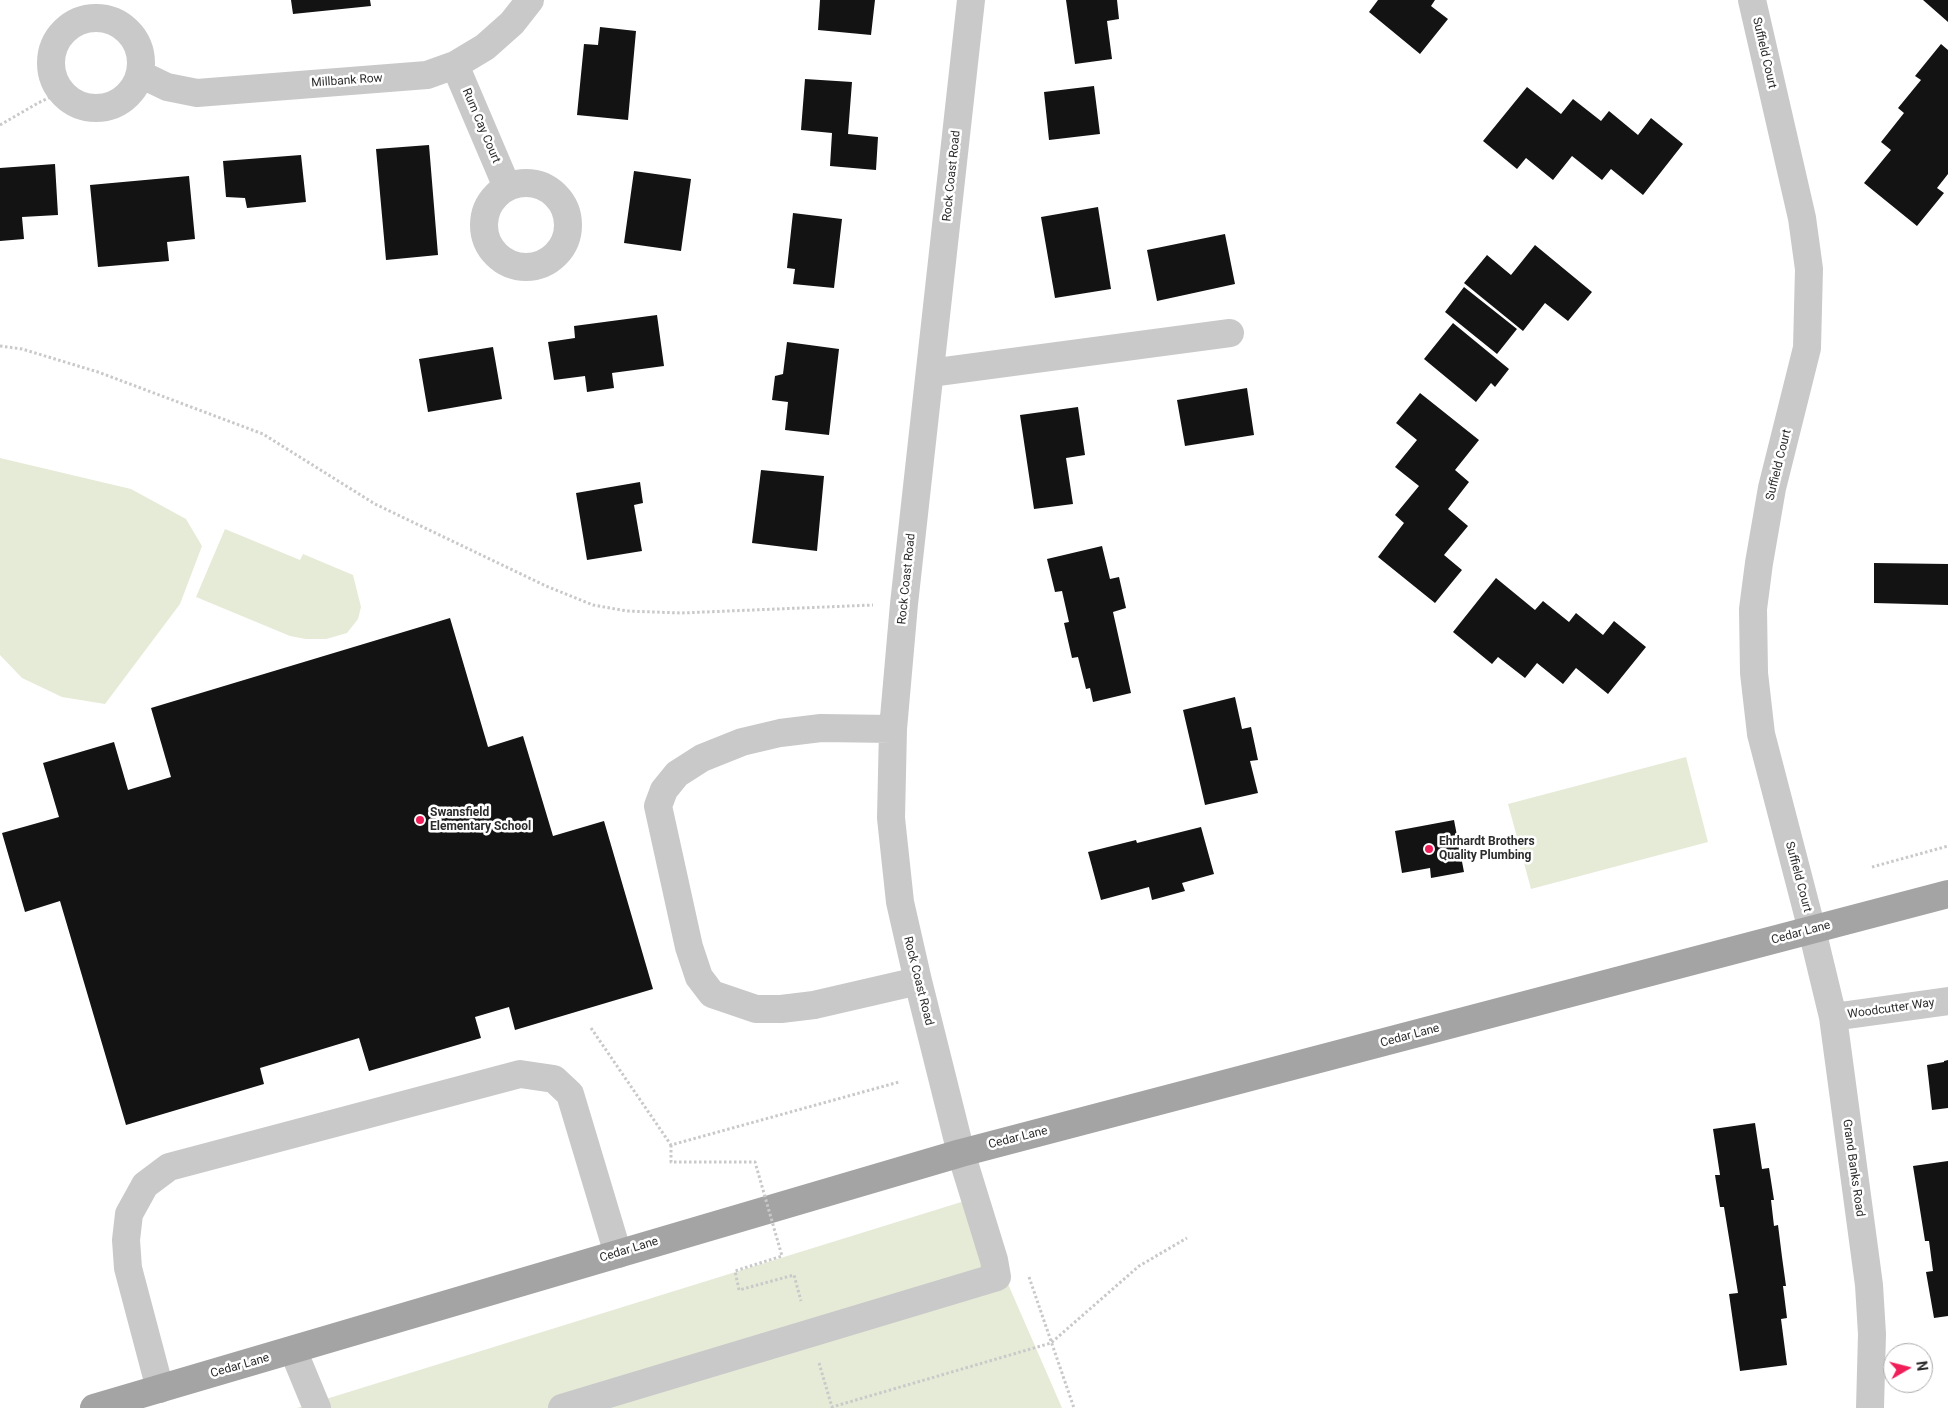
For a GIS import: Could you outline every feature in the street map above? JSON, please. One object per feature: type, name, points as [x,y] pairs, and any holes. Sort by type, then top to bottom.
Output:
[{"type":"main road","name":"Cedar Lane","points":[[94,1408],[961,1153],[1948,894]]},
{"type":"street","name":"Millbank Row","points":[[140,74],[167,87],[197,92],[428,75],[455,66],[485,47],[512,23],[530,0]]},
{"type":"street","name":"Rock Coast Road","points":[[810,1333],[997,1278],[994,1260],[961,1153],[918,981],[900,902],[891,818],[893,729],[904,604],[971,0]]},
{"type":"street","name":"Suffield Court","points":[[1752,0],[1802,218],[1809,269],[1807,348],[1772,488],[1759,563],[1753,609],[1754,673],[1760,734],[1812,930]]},
{"type":"street","points":[[95,18],[111,20],[126,29],[136,42],[142,58],[140,74],[133,90],[122,101],[106,108],[90,108],[74,103],[61,92],[53,77],[51,61],[55,44],[65,30],[78,21],[95,18]]},
{"type":"street","name":"Rum Cay Court","points":[[455,66],[507,187]]},
{"type":"street","points":[[930,373],[1230,333]]},
{"type":"street","points":[[893,729],[821,728],[780,733],[742,742],[702,758],[678,774],[664,790],[658,806],[689,947],[699,977],[712,994],[756,1009],[781,1009],[814,1005],[918,981]]},
{"type":"street","name":"Grand Banks Road","points":[[1812,930],[1833,1017],[1869,1285],[1872,1334],[1870,1408]]},
{"type":"street","name":"Woodcutter Way","points":[[1833,1017],[1948,1001]]},
{"type":"street","points":[[160,1389],[128,1268],[126,1240],[129,1214],[145,1185],[169,1167],[520,1074],[554,1080],[570,1094],[618,1254]]},
{"type":"street","points":[[562,1408],[810,1333]]},
{"type":"street","points":[[293,1350],[317,1408]]},
{"type":"path","points":[[0,125],[38,102],[61,92]]},
{"type":"path","points":[[0,346],[22,349],[98,372],[263,434],[375,504],[546,586],[593,605],[627,611],[681,613],[904,604]]},
{"type":"path","points":[[1872,867],[1948,846]]},
{"type":"path","points":[[591,1028],[671,1145],[671,1162],[755,1162],[782,1256],[735,1271],[739,1290],[794,1275],[832,1408],[1051,1342],[1139,1266],[1187,1238]]},
{"type":"path","points":[[671,1145],[899,1082]]},
{"type":"path","points":[[1026,1270],[1074,1408]]},
{"type":"green space","points":[[0,458],[131,489],[186,519],[202,546],[180,604],[105,704],[62,697],[22,678],[0,655]]},
{"type":"green space","points":[[225,529],[300,560],[303,554],[353,575],[361,607],[358,619],[347,633],[326,639],[306,639],[290,636],[196,597]]},
{"type":"green space","points":[[1686,757],[1708,842],[1531,889],[1508,804]]},
{"type":"green space","points":[[971,1199],[1062,1408],[297,1408]]},
{"type":"building","points":[[291,0],[370,0],[371,6],[293,14]]},
{"type":"building","points":[[820,0],[875,0],[871,35],[818,30]]},
{"type":"building","points":[[1066,0],[1117,0],[1119,19],[1107,21],[1112,59],[1075,64]]},
{"type":"building","points":[[1378,0],[1435,0],[1431,6],[1448,19],[1420,54],[1369,12]]},
{"type":"building","points":[[1923,0],[1948,0],[1948,22]]},
{"type":"building","points":[[600,27],[636,31],[628,120],[577,115],[584,44],[598,45]]},
{"type":"building","points":[[1941,44],[1948,50],[1948,174],[1937,188],[1944,193],[1917,226],[1864,183],[1891,150],[1881,142],[1904,113],[1898,108],[1921,80],[1915,76]]},
{"type":"building","points":[[805,79],[852,82],[848,134],[878,137],[876,170],[830,166],[832,133],[801,130]]},
{"type":"building","points":[[1094,86],[1100,134],[1049,140],[1044,92]]},
{"type":"building","points":[[1527,87],[1561,114],[1573,99],[1601,121],[1609,111],[1638,135],[1651,118],[1683,144],[1643,195],[1611,169],[1602,180],[1572,156],[1553,180],[1526,158],[1517,169],[1483,141]]},
{"type":"building","points":[[429,145],[438,255],[386,260],[376,149]]},
{"type":"building","points":[[301,155],[306,202],[247,208],[245,198],[226,197],[223,161]]},
{"type":"building","points":[[55,164],[58,215],[22,217],[24,239],[0,241],[0,168]]},
{"type":"building","points":[[634,171],[691,179],[681,251],[624,243]]},
{"type":"building","points":[[189,176],[195,239],[167,242],[169,261],[98,267],[90,185]]},
{"type":"building","points":[[1098,207],[1111,289],[1055,298],[1041,217]]},
{"type":"building","points":[[793,213],[842,219],[834,288],[793,284],[795,269],[787,268]]},
{"type":"building","points":[[1225,234],[1235,284],[1157,301],[1147,250]]},
{"type":"building","points":[[1535,245],[1592,292],[1568,321],[1545,303],[1523,331],[1464,283],[1487,255],[1511,275]]},
{"type":"building","points":[[1464,287],[1517,329],[1497,354],[1445,312]]},
{"type":"building","points":[[657,315],[664,366],[612,373],[614,388],[587,392],[585,376],[554,380],[548,342],[575,338],[574,326]]},
{"type":"building","points":[[1453,323],[1509,369],[1495,387],[1491,383],[1476,402],[1424,359]]},
{"type":"building","points":[[787,342],[839,349],[829,435],[785,430],[788,402],[772,400],[775,376],[783,374]]},
{"type":"building","points":[[493,347],[502,399],[428,412],[419,359]]},
{"type":"building","points":[[1247,388],[1254,435],[1185,446],[1177,400]]},
{"type":"building","points":[[1420,393],[1479,440],[1455,470],[1469,482],[1448,509],[1468,526],[1444,555],[1462,570],[1435,603],[1378,557],[1404,523],[1395,515],[1419,486],[1395,467],[1417,440],[1396,423]]},
{"type":"building","points":[[1078,407],[1085,455],[1066,458],[1073,504],[1034,509],[1020,415]]},
{"type":"building","points":[[761,470],[824,476],[817,551],[752,543]]},
{"type":"building","points":[[640,482],[643,503],[634,505],[642,551],[587,560],[576,493]]},
{"type":"building","points":[[1102,546],[1110,579],[1119,577],[1126,608],[1113,612],[1131,693],[1093,702],[1090,688],[1086,689],[1078,657],[1072,658],[1064,623],[1069,622],[1062,591],[1055,592],[1047,559]]},
{"type":"building","points":[[1874,563],[1948,564],[1948,605],[1874,603]]},
{"type":"building","points":[[1496,578],[1535,610],[1543,601],[1569,622],[1576,613],[1603,635],[1614,621],[1646,647],[1608,694],[1576,668],[1563,684],[1537,663],[1525,678],[1498,657],[1492,664],[1453,632]]},
{"type":"building","points":[[450,618],[488,747],[523,736],[553,836],[604,821],[653,989],[515,1030],[509,1007],[475,1017],[481,1038],[369,1071],[359,1038],[260,1068],[264,1084],[126,1125],[60,901],[25,912],[2,833],[59,817],[43,763],[114,742],[128,790],[171,777],[151,708]]},
{"type":"building","points":[[1235,697],[1242,729],[1251,727],[1258,760],[1250,761],[1258,793],[1205,805],[1183,710]]},
{"type":"building","name":"Ehrhardt Brothers Quality Plumbing","points":[[1454,820],[1464,872],[1431,878],[1430,868],[1402,873],[1395,831]]},
{"type":"building","points":[[1201,827],[1214,874],[1182,883],[1185,891],[1152,900],[1149,887],[1101,900],[1088,852],[1136,840],[1137,843]]},
{"type":"building","points":[[1948,1060],[1948,1108],[1932,1110],[1927,1065]]},
{"type":"building","points":[[1755,1123],[1762,1169],[1769,1168],[1774,1200],[1771,1200],[1774,1226],[1778,1225],[1786,1286],[1783,1286],[1787,1318],[1781,1319],[1787,1365],[1740,1371],[1729,1294],[1738,1293],[1724,1207],[1720,1207],[1715,1175],[1720,1175],[1713,1129]]},
{"type":"building","points":[[1948,1161],[1948,1316],[1934,1318],[1926,1272],[1933,1271],[1929,1241],[1925,1241],[1913,1166]]},
{"type":"place","name":"Swansfield Elementary School","points":[[420,820]]},
{"type":"place","name":"Ehrhardt Brothers Quality Plumbing","points":[[1429,849]]}]
